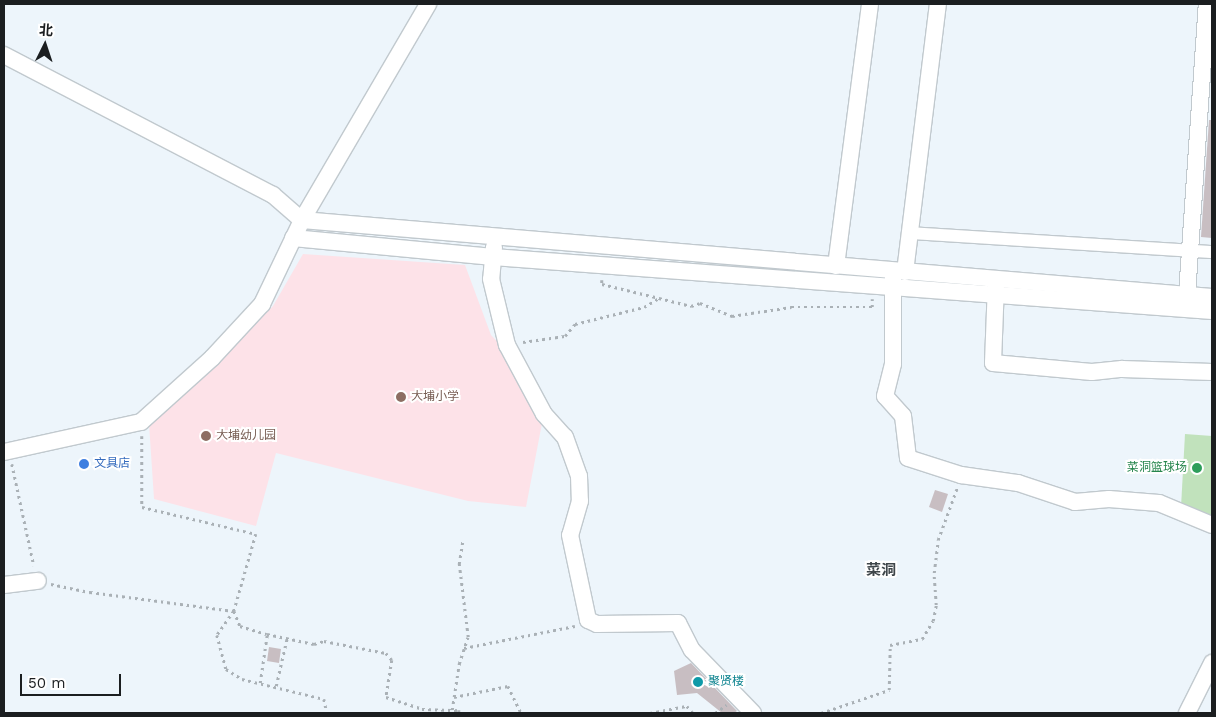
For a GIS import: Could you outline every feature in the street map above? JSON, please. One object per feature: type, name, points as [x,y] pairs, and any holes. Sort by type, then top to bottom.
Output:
[{"type":"street","points":[[6,451],[141,422],[205,365],[262,304],[302,220],[428,4]]},
{"type":"street","points":[[836,266],[870,4]]},
{"type":"street","points":[[938,4],[910,233],[897,276],[893,364],[885,396],[903,416],[908,458],[961,474],[1018,483],[1075,502],[1109,499],[1159,503],[1212,526]]},
{"type":"street","points":[[1187,295],[1207,4]]},
{"type":"street","points":[[4,55],[273,195],[302,220],[836,266],[897,276],[1212,310]]},
{"type":"street","points":[[910,233],[1212,252]]},
{"type":"street","points":[[495,236],[491,280],[507,345],[544,414],[566,437],[579,476],[580,501],[570,535],[591,623],[678,623],[692,650],[753,713]]},
{"type":"street","points":[[293,238],[493,257],[873,284],[897,276]]},
{"type":"street","points":[[996,286],[1212,297]]},
{"type":"street","points":[[996,286],[993,364],[1092,372],[1122,369],[1212,372]]},
{"type":"street","points":[[4,585],[38,581]]},
{"type":"street","points":[[1187,713],[1212,663]]},
{"type":"path","points":[[604,264],[602,284],[690,306],[700,303],[732,316],[791,307],[872,307],[873,284]]},
{"type":"path","points":[[507,345],[565,336],[575,324],[644,308],[659,298]]},
{"type":"path","points":[[141,422],[142,507],[256,534],[234,611],[217,635],[226,669],[242,679],[324,699],[327,713]]},
{"type":"path","points":[[6,451],[38,581],[90,592],[234,611]]},
{"type":"path","points":[[821,713],[889,690],[890,645],[922,639],[933,621],[938,540],[961,474]]},
{"type":"path","points":[[452,710],[464,648],[468,637],[458,564],[463,539]]},
{"type":"path","points":[[234,611],[240,626],[268,634],[314,644],[324,641],[386,653],[392,660],[386,697],[421,711],[458,710],[459,713]]},
{"type":"path","points":[[464,648],[591,623]]},
{"type":"path","points":[[260,683],[268,634]]},
{"type":"path","points":[[276,686],[287,638]]},
{"type":"path","points":[[454,697],[508,686],[521,713]]},
{"type":"path","points":[[650,713],[687,706],[693,713]]},
{"type":"shaded area","name":"大埔小学","points":[[303,254],[465,265],[491,335],[523,369],[543,418],[526,507],[468,501],[276,453],[256,526],[154,499],[149,424],[218,364],[273,306]]},
{"type":"green space","name":"菜洞篮球场","points":[[1185,434],[1212,436],[1212,521],[1181,507]]},
{"type":"building","points":[[1209,120],[1212,120],[1212,238],[1201,237]]},
{"type":"building","points":[[935,490],[948,494],[942,512],[929,507]]},
{"type":"building","points":[[269,647],[281,649],[279,663],[267,661]]},
{"type":"building","name":"聚贤楼","points":[[691,663],[737,711],[734,713],[722,713],[697,693],[677,695],[674,671]]},
{"type":"place","name":"大埔小学","points":[[401,397]]},
{"type":"place","name":"大埔幼儿园","points":[[206,436]]},
{"type":"place","name":"文具店","points":[[84,464]]},
{"type":"place","name":"菜洞篮球场","points":[[1197,468]]},
{"type":"place","name":"聚贤楼","points":[[698,682]]},
{"type":"district","name":"菜洞","points":[[881,571]]}]
